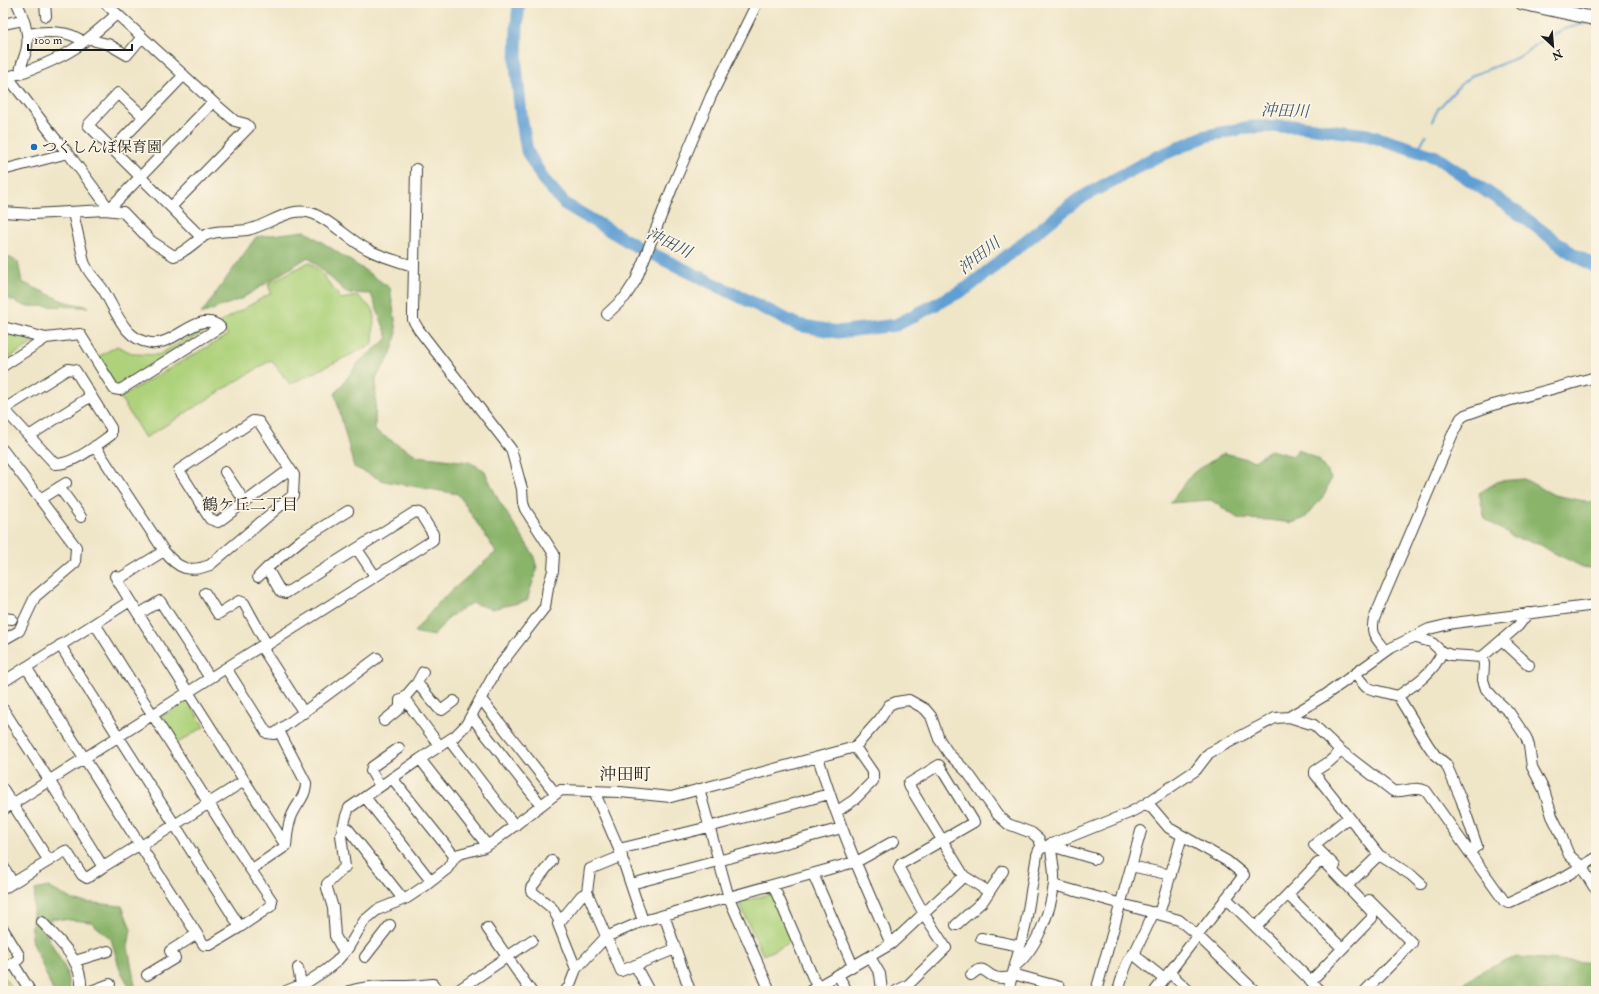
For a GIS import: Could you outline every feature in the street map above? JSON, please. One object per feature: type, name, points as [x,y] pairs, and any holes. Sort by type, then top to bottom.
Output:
[{"type":"main road","points":[[1522,3],[1596,19]]},
{"type":"street","points":[[17,3],[28,34],[28,47],[20,66],[20,74]]},
{"type":"street","points":[[45,3],[46,16]]},
{"type":"street","points":[[105,3],[235,121],[246,124],[249,127],[171,207]]},
{"type":"street","points":[[607,314],[625,297],[637,278],[672,188],[711,96],[757,3]]},
{"type":"street","points":[[110,210],[68,153],[6,78],[20,74],[58,58],[87,39],[117,14]]},
{"type":"street","points":[[3,24],[23,20]]},
{"type":"street","points":[[28,34],[53,32],[78,37],[108,44],[127,55],[142,37]]},
{"type":"street","points":[[113,149],[184,75]]},
{"type":"street","points":[[144,117],[118,93],[88,125],[202,238]]},
{"type":"street","points":[[110,210],[114,204],[213,102]]},
{"type":"street","points":[[3,170],[68,153]]},
{"type":"street","points":[[344,952],[335,936],[333,908],[327,888],[328,884],[345,867],[341,835],[349,808],[455,736],[466,725],[472,717],[497,669],[545,608],[555,558],[554,554],[525,509],[522,489],[511,449],[413,320],[416,169]]},
{"type":"street","points":[[3,212],[33,214],[110,210],[123,212],[151,241],[174,256],[182,253],[210,233],[248,229],[264,225],[281,216],[299,212],[312,213],[367,249],[413,266]]},
{"type":"street","points":[[3,327],[46,338],[80,334],[114,389],[120,390],[220,327],[215,322],[204,322],[186,329],[177,336],[162,343],[150,343],[131,335],[121,324],[112,304],[86,267],[73,213]]},
{"type":"street","points":[[3,366],[46,338]]},
{"type":"street","points":[[68,369],[75,370],[91,396],[111,428],[111,435],[95,446],[62,464],[55,464],[4,409],[68,369]]},
{"type":"street","points":[[1386,651],[1374,635],[1372,628],[1374,619],[1454,431],[1461,418],[1465,415],[1493,405],[1596,377]]},
{"type":"street","points":[[29,436],[91,396]]},
{"type":"street","points":[[95,446],[164,551],[177,566],[188,569],[199,569],[210,565],[293,495],[294,475],[259,422],[253,421],[176,472],[210,519],[218,522],[290,469]]},
{"type":"street","points":[[3,450],[76,547],[75,563],[35,597],[19,631],[3,640]]},
{"type":"street","points":[[225,472],[245,502]]},
{"type":"street","points":[[40,499],[62,485],[81,517]]},
{"type":"street","points":[[258,577],[301,540],[348,512]]},
{"type":"street","points":[[3,810],[210,678],[264,646],[433,540],[433,534],[420,513],[415,512],[286,592],[280,591],[268,568]]},
{"type":"street","points":[[357,549],[375,576]]},
{"type":"street","points":[[164,551],[116,578],[286,846]]},
{"type":"street","points":[[205,593],[218,614],[239,601],[244,602],[264,646],[304,713]]},
{"type":"street","points":[[3,682],[130,601]]},
{"type":"street","points":[[139,614],[160,601],[210,678]]},
{"type":"street","points":[[1289,717],[1324,696],[1386,651],[1429,629],[1454,623],[1596,605]]},
{"type":"street","points":[[1413,637],[1431,642],[1442,652],[1451,655],[1482,657],[1503,641],[1528,613]]},
{"type":"street","points":[[26,667],[204,945],[210,945],[240,927],[270,906],[272,901],[95,624]]},
{"type":"street","points":[[1503,641],[1529,665]]},
{"type":"street","points":[[60,645],[240,927]]},
{"type":"street","points":[[1398,696],[1427,675],[1442,652]]},
{"type":"street","points":[[1482,657],[1484,664],[1483,680],[1486,689],[1509,712],[1526,738],[1529,746],[1532,766],[1544,790],[1552,816],[1569,855],[1581,866],[1594,887]]},
{"type":"street","points":[[226,668],[268,734],[274,734],[377,658]]},
{"type":"street","points":[[384,721],[400,708],[400,700],[404,698],[417,683],[422,672]]},
{"type":"street","points":[[1356,674],[1366,687],[1398,696],[1435,755],[1446,764],[1461,799],[1477,846],[1469,852]]},
{"type":"street","points":[[417,683],[439,709],[442,710],[454,701]]},
{"type":"street","points":[[404,698],[440,745]]},
{"type":"street","points":[[481,699],[556,794]]},
{"type":"street","points":[[286,991],[326,970],[344,952],[364,921],[376,910],[403,899],[431,881],[447,869],[455,857],[469,850],[487,845],[515,826],[561,790],[671,797],[855,747],[880,719],[889,705],[896,702],[909,700],[925,709],[931,716],[939,739],[949,754],[968,773],[998,815],[1008,824],[1032,833],[1046,846],[1054,885],[1046,916],[1037,937],[1023,960],[1013,972],[997,978],[992,977],[987,971],[984,970],[979,970],[971,975]]},
{"type":"street","points":[[3,709],[103,867]]},
{"type":"street","points":[[472,717],[541,806]]},
{"type":"street","points":[[1008,991],[1029,910],[1038,850],[1129,813],[1144,805],[1196,770],[1208,753],[1275,718],[1289,717],[1314,725],[1341,750],[1393,792],[1411,789],[1422,789],[1426,791],[1504,901],[1508,903],[1564,877],[1596,858]]},
{"type":"street","points":[[251,870],[286,846],[293,811],[306,789],[306,783],[279,731]]},
{"type":"street","points":[[449,740],[515,826]]},
{"type":"street","points":[[836,812],[854,800],[873,781],[873,773],[855,747]]},
{"type":"street","points":[[380,786],[371,771],[372,767],[399,748]]},
{"type":"street","points":[[1341,750],[1329,762],[1315,770],[1315,774],[1379,855],[1421,884]]},
{"type":"street","points":[[818,757],[829,794],[855,862],[892,944]]},
{"type":"street","points":[[420,759],[487,845]]},
{"type":"street","points":[[896,991],[908,985],[946,948],[924,914],[899,868],[901,864],[942,840],[974,822],[939,765],[908,784],[942,840],[964,876],[989,892]]},
{"type":"street","points":[[392,778],[455,857]]},
{"type":"street","points":[[3,889],[65,851],[82,875],[87,878],[244,781]]},
{"type":"street","points":[[3,789],[49,861]]},
{"type":"street","points":[[699,789],[729,898],[770,991]]},
{"type":"street","points":[[594,791],[620,853],[642,921]]},
{"type":"street","points":[[675,949],[621,971],[587,892],[590,868],[620,853],[829,794]]},
{"type":"street","points":[[365,797],[431,881]]},
{"type":"street","points":[[1144,805],[1152,808],[1169,828],[1182,836],[1188,837],[1227,861],[1244,875],[1155,991]]},
{"type":"street","points":[[1349,817],[1314,845],[1412,943],[1365,991]]},
{"type":"street","points":[[343,827],[348,829],[403,899]]},
{"type":"street","points":[[631,884],[719,862],[842,828]]},
{"type":"street","points":[[1096,991],[1141,831]]},
{"type":"street","points":[[1118,991],[1132,953],[1135,952],[1157,913],[1171,875],[1182,836]]},
{"type":"street","points":[[566,991],[576,969],[606,937],[642,921],[773,886],[855,862],[894,841]]},
{"type":"street","points":[[1046,846],[1095,859]]},
{"type":"street","points":[[1351,882],[1379,855]]},
{"type":"street","points":[[552,861],[531,888],[531,891],[552,908],[560,922]]},
{"type":"street","points":[[1256,927],[1318,863],[1325,863],[1372,912],[1372,918],[1311,981]]},
{"type":"street","points":[[3,866],[14,883]]},
{"type":"street","points":[[1131,866],[1171,875]]},
{"type":"street","points":[[956,925],[983,901],[1003,871]]},
{"type":"street","points":[[813,874],[853,966]]},
{"type":"street","points":[[773,886],[813,989],[892,944],[964,876]]},
{"type":"street","points":[[1054,885],[1179,920],[1197,935],[1255,991]]},
{"type":"street","points":[[576,969],[558,924],[581,896],[587,892]]},
{"type":"street","points":[[1288,895],[1342,948]]},
{"type":"street","points":[[1226,898],[1320,991]]},
{"type":"street","points":[[365,958],[391,927],[382,908]]},
{"type":"street","points":[[664,915],[690,991]]},
{"type":"street","points":[[42,922],[75,961],[82,980],[81,991]]},
{"type":"street","points":[[487,928],[531,991]]},
{"type":"street","points":[[3,929],[20,955],[19,959],[3,969]]},
{"type":"street","points":[[147,975],[175,958],[170,951],[197,934]]},
{"type":"street","points":[[982,938],[1020,946]]},
{"type":"street","points":[[457,991],[532,940]]},
{"type":"street","points":[[75,961],[108,951]]},
{"type":"street","points":[[1135,952],[1138,958],[1189,991]]},
{"type":"street","points":[[870,957],[880,974],[882,991]]},
{"type":"street","points":[[13,963],[29,989]]},
{"type":"street","points":[[635,965],[649,991]]},
{"type":"street","points":[[298,968],[301,984]]},
{"type":"street","points":[[1013,972],[1060,987]]},
{"type":"street","points":[[838,975],[847,991]]},
{"type":"street","points":[[91,991],[110,984]]},
{"type":"street","points":[[350,991],[387,985],[406,986],[433,984],[437,991]]},
{"type":"green space","points":[[305,231],[390,288],[397,332],[391,354],[376,378],[375,431],[418,456],[469,462],[484,470],[499,501],[533,554],[537,568],[527,601],[492,609],[472,603],[449,617],[433,636],[414,632],[441,600],[496,552],[458,494],[384,481],[354,467],[335,394],[359,362],[388,338],[371,294],[347,293],[308,257],[241,299],[201,314],[256,237]]},
{"type":"green space","points":[[3,254],[18,262],[22,282],[63,301],[89,307],[25,306],[3,296]]},
{"type":"green space","points":[[309,262],[320,271],[341,299],[358,296],[374,311],[373,344],[290,384],[271,360],[145,438],[120,397],[228,335],[219,323],[271,293],[268,284]]},
{"type":"green space","points":[[206,325],[214,325],[121,387],[116,386],[98,357],[117,346],[134,354],[158,355],[191,336]]},
{"type":"green space","points":[[3,330],[35,339],[36,341],[9,358],[3,348]]},
{"type":"green space","points":[[1298,449],[1319,460],[1331,478],[1325,494],[1305,518],[1292,523],[1269,520],[1239,519],[1211,500],[1170,503],[1193,473],[1224,453],[1255,461],[1270,450],[1293,456]]},
{"type":"green space","points":[[1524,479],[1554,495],[1595,503],[1596,569],[1583,567],[1552,552],[1538,543],[1515,538],[1485,519],[1479,493],[1499,481]]},
{"type":"green space","points":[[188,700],[204,727],[176,744],[160,717]]},
{"type":"green space","points":[[48,887],[75,901],[122,906],[131,929],[128,947],[136,991],[132,991],[120,970],[111,939],[91,922],[51,918],[46,934],[66,970],[70,991],[53,991],[31,938],[35,890]]},
{"type":"green space","points":[[774,893],[794,941],[763,955],[739,902]]},
{"type":"green space","points":[[1518,957],[1596,963],[1596,991],[1457,991],[1464,984],[1485,970]]},
{"type":"green space","points":[[4,976],[13,991],[3,991]]},
{"type":"waterway","name":"沖田川","points":[[519,3],[516,65],[521,115],[527,151],[543,179],[565,204],[636,246],[798,325],[838,332],[896,325],[967,288],[1077,200],[1152,159],[1206,136],[1250,127],[1299,126],[1367,135],[1436,157],[1518,213],[1570,252],[1596,267]]},
{"type":"waterway","points":[[1432,121],[1438,109],[1460,85],[1471,76],[1519,57],[1541,41],[1564,29],[1587,23]]},
{"type":"waterway","points":[[1417,151],[1426,135]]},
{"type":"place","name":"つくしんぼ保育園","points":[[34,147]]},
{"type":"district","name":"鶴ケ丘二丁目","points":[[250,505]]},
{"type":"district","name":"沖田町","points":[[625,774]]}]
